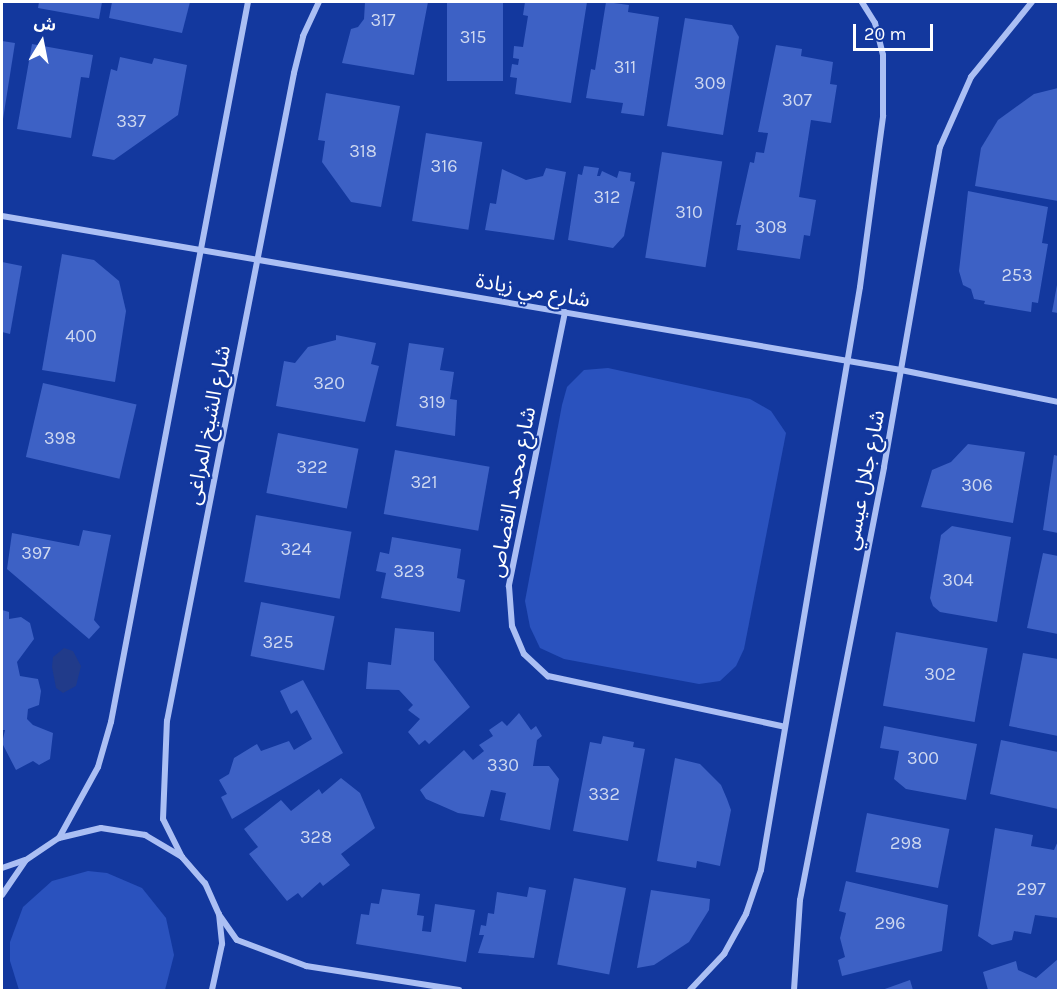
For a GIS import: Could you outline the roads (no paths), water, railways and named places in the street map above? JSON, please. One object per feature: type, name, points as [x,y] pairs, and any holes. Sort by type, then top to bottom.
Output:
[{"type":"street","name":"شارع الشيخ المراغى","points":[[59,838],[98,767],[111,722],[198,250],[248,2]]},
{"type":"street","name":"شارع الشيخ المراغى","points":[[182,856],[163,819],[167,721],[294,73],[303,36],[319,2]]},
{"type":"street","name":"شارع جلال عيسي","points":[[690,990],[724,954],[750,903],[761,870],[848,362],[884,116],[883,55],[875,23],[862,2]]},
{"type":"street","name":"شارع جلال عيسي","points":[[794,990],[800,900],[901,370],[939,147],[971,77],[1032,2]]},
{"type":"street","name":"شارع مي زيادة","points":[[2,216],[901,370],[1059,402]]},
{"type":"street","name":"شارع محمد القصاص","points":[[565,312],[509,586],[512,626],[524,654],[548,676],[785,727]]},
{"type":"street","points":[[2,868],[26,860],[59,838],[101,828],[145,835],[182,856],[205,883],[219,915],[237,940],[306,966],[459,990]]},
{"type":"street","points":[[2,895],[26,860]]},
{"type":"street","points":[[212,990],[222,944],[219,915]]}]
